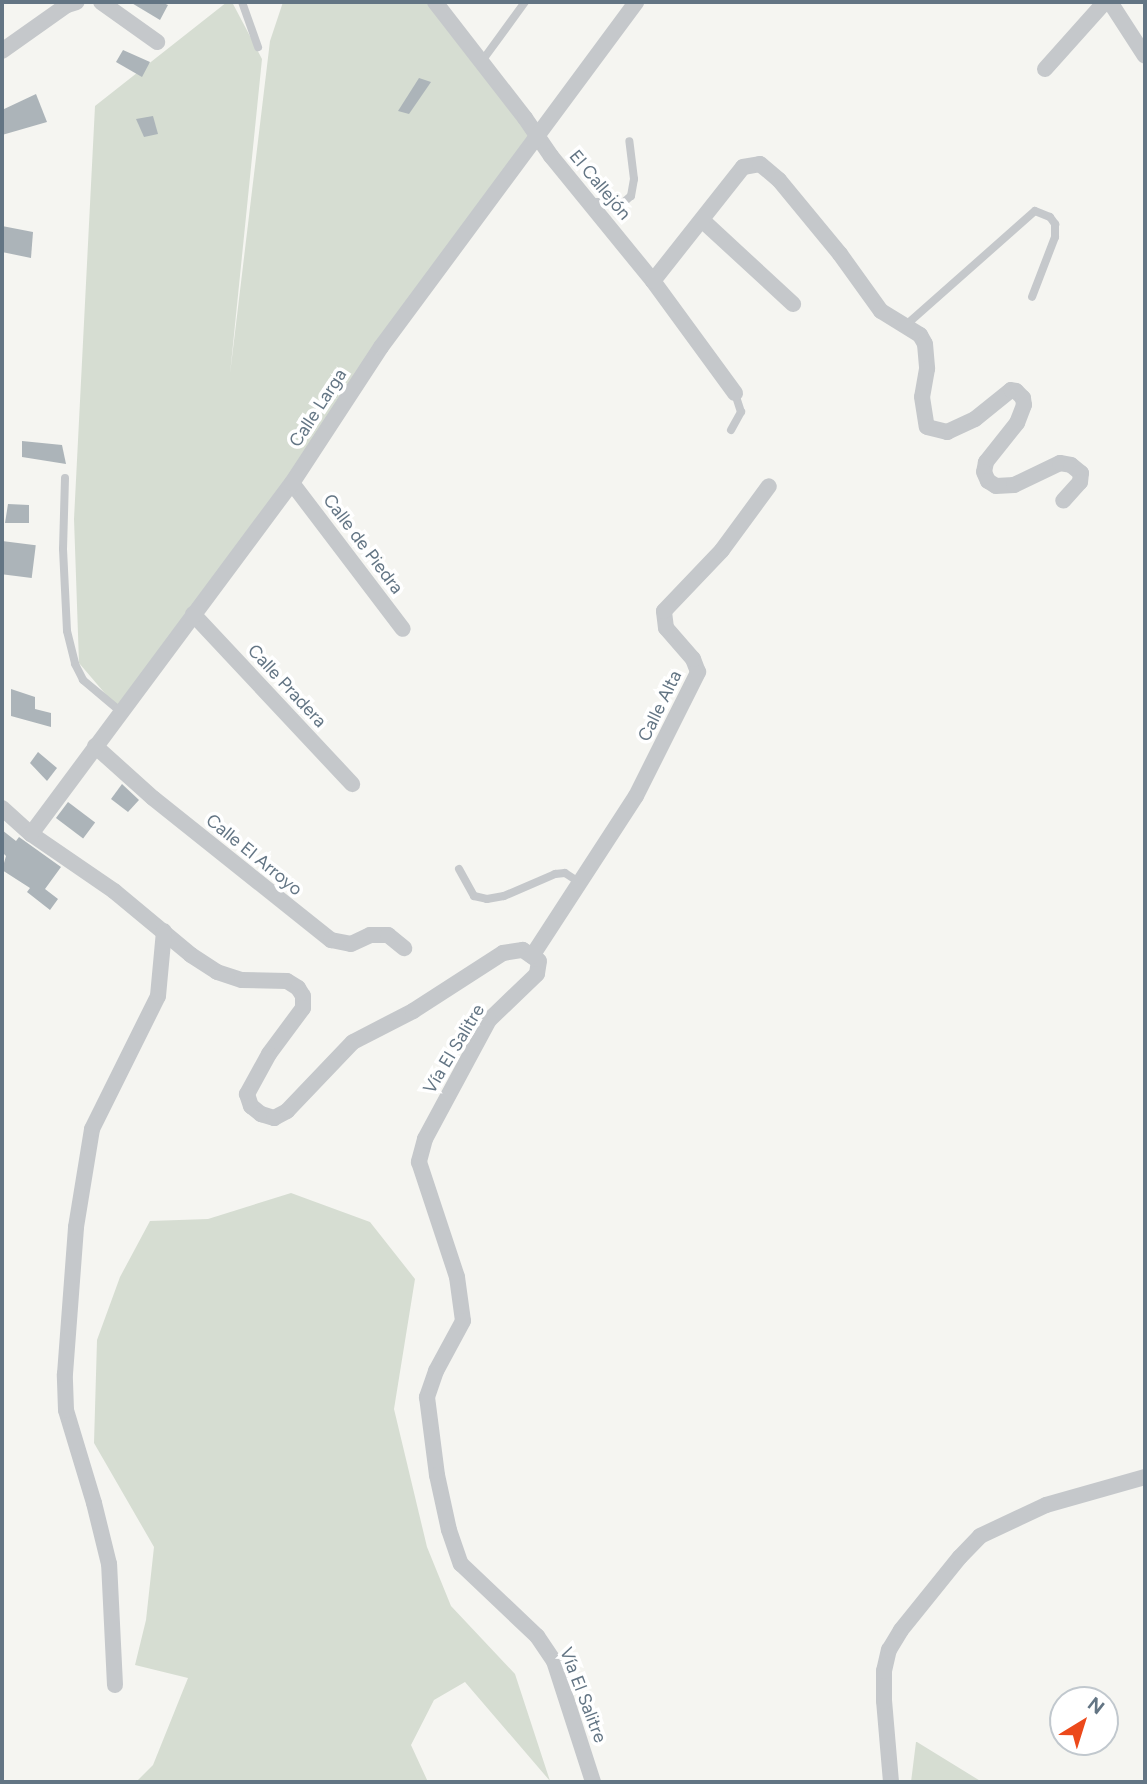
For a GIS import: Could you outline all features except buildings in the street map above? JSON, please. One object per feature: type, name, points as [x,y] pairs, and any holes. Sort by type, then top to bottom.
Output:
[{"type":"street","points":[[2,51],[77,2]]},
{"type":"street","points":[[101,2],[157,42]]},
{"type":"street","name":"El Callejón","points":[[435,2],[551,156],[653,281],[735,393]]},
{"type":"street","name":"Calle Larga","points":[[31,834],[292,483],[381,347],[636,2]]},
{"type":"street","points":[[1045,69],[1108,2],[1145,56]]},
{"type":"street","points":[[653,281],[743,167],[761,164],[779,180],[831,243],[881,311],[893,321],[906,325],[925,344],[927,369],[922,397],[927,427],[947,432],[975,419],[1011,390],[1016,391],[1023,398],[1024,405],[1017,423],[986,462],[984,472],[988,481],[996,485],[1014,485],[1060,463],[1071,465],[1081,473],[1080,482],[1063,501]]},
{"type":"street","points":[[702,219],[793,304]]},
{"type":"street","name":"Calle de Piedra","points":[[292,483],[403,629]]},
{"type":"street","name":"Calle Alta","points":[[532,956],[636,796],[698,672],[693,659],[666,628],[664,611],[722,550],[769,486]]},
{"type":"street","name":"Calle Pradera","points":[[193,614],[352,784]]},
{"type":"street","name":"Calle El Arroyo","points":[[94,746],[331,940],[351,944],[370,935],[388,934],[404,948]]},
{"type":"street","name":"Vía El Salitre","points":[[2,808],[31,834],[114,891],[191,955],[217,972],[242,980],[287,981],[298,988],[303,996],[303,1008],[269,1054],[247,1094],[251,1106],[261,1114],[274,1118],[287,1111],[352,1042],[413,1012],[503,953],[523,950],[540,961],[537,974],[489,1020],[425,1139],[419,1162],[462,1302],[463,1321],[436,1371],[427,1397],[449,1530],[461,1564],[537,1636],[554,1661],[593,1782]]},
{"type":"street","points":[[115,1685],[109,1564],[66,1410],[65,1374],[76,1227],[92,1129],[158,996],[164,931]]},
{"type":"street","points":[[891,1782],[884,1691],[884,1671],[889,1650],[901,1630],[960,1558],[980,1536],[1045,1505],[1145,1477]]},
{"type":"lane","points":[[242,2],[258,47]]},
{"type":"lane","points":[[482,61],[525,2]]},
{"type":"lane","points":[[590,202],[624,202],[631,196],[634,179],[629,141]]},
{"type":"lane","points":[[906,325],[1035,211],[1050,217],[1055,223],[1055,237],[1032,297]]},
{"type":"lane","points":[[731,430],[741,412],[735,393]]},
{"type":"lane","points":[[65,478],[62,550],[67,631],[75,664],[83,680],[120,711]]},
{"type":"lane","points":[[459,869],[474,896],[487,899],[504,896],[555,874],[565,873],[579,882]]},
{"type":"shaded area","points":[[227,2],[232,2],[262,59],[230,374],[270,41],[283,2],[428,2],[537,134],[120,711],[79,663],[74,519],[95,106]]},
{"type":"shaded area","points":[[291,1193],[370,1222],[415,1279],[394,1409],[427,1547],[451,1606],[515,1674],[550,1781],[465,1682],[434,1700],[411,1745],[428,1782],[136,1782],[153,1765],[188,1678],[135,1665],[146,1620],[154,1547],[94,1443],[97,1340],[120,1277],[150,1221],[208,1219]]},
{"type":"shaded area","points":[[917,1742],[982,1782],[911,1782]]}]
